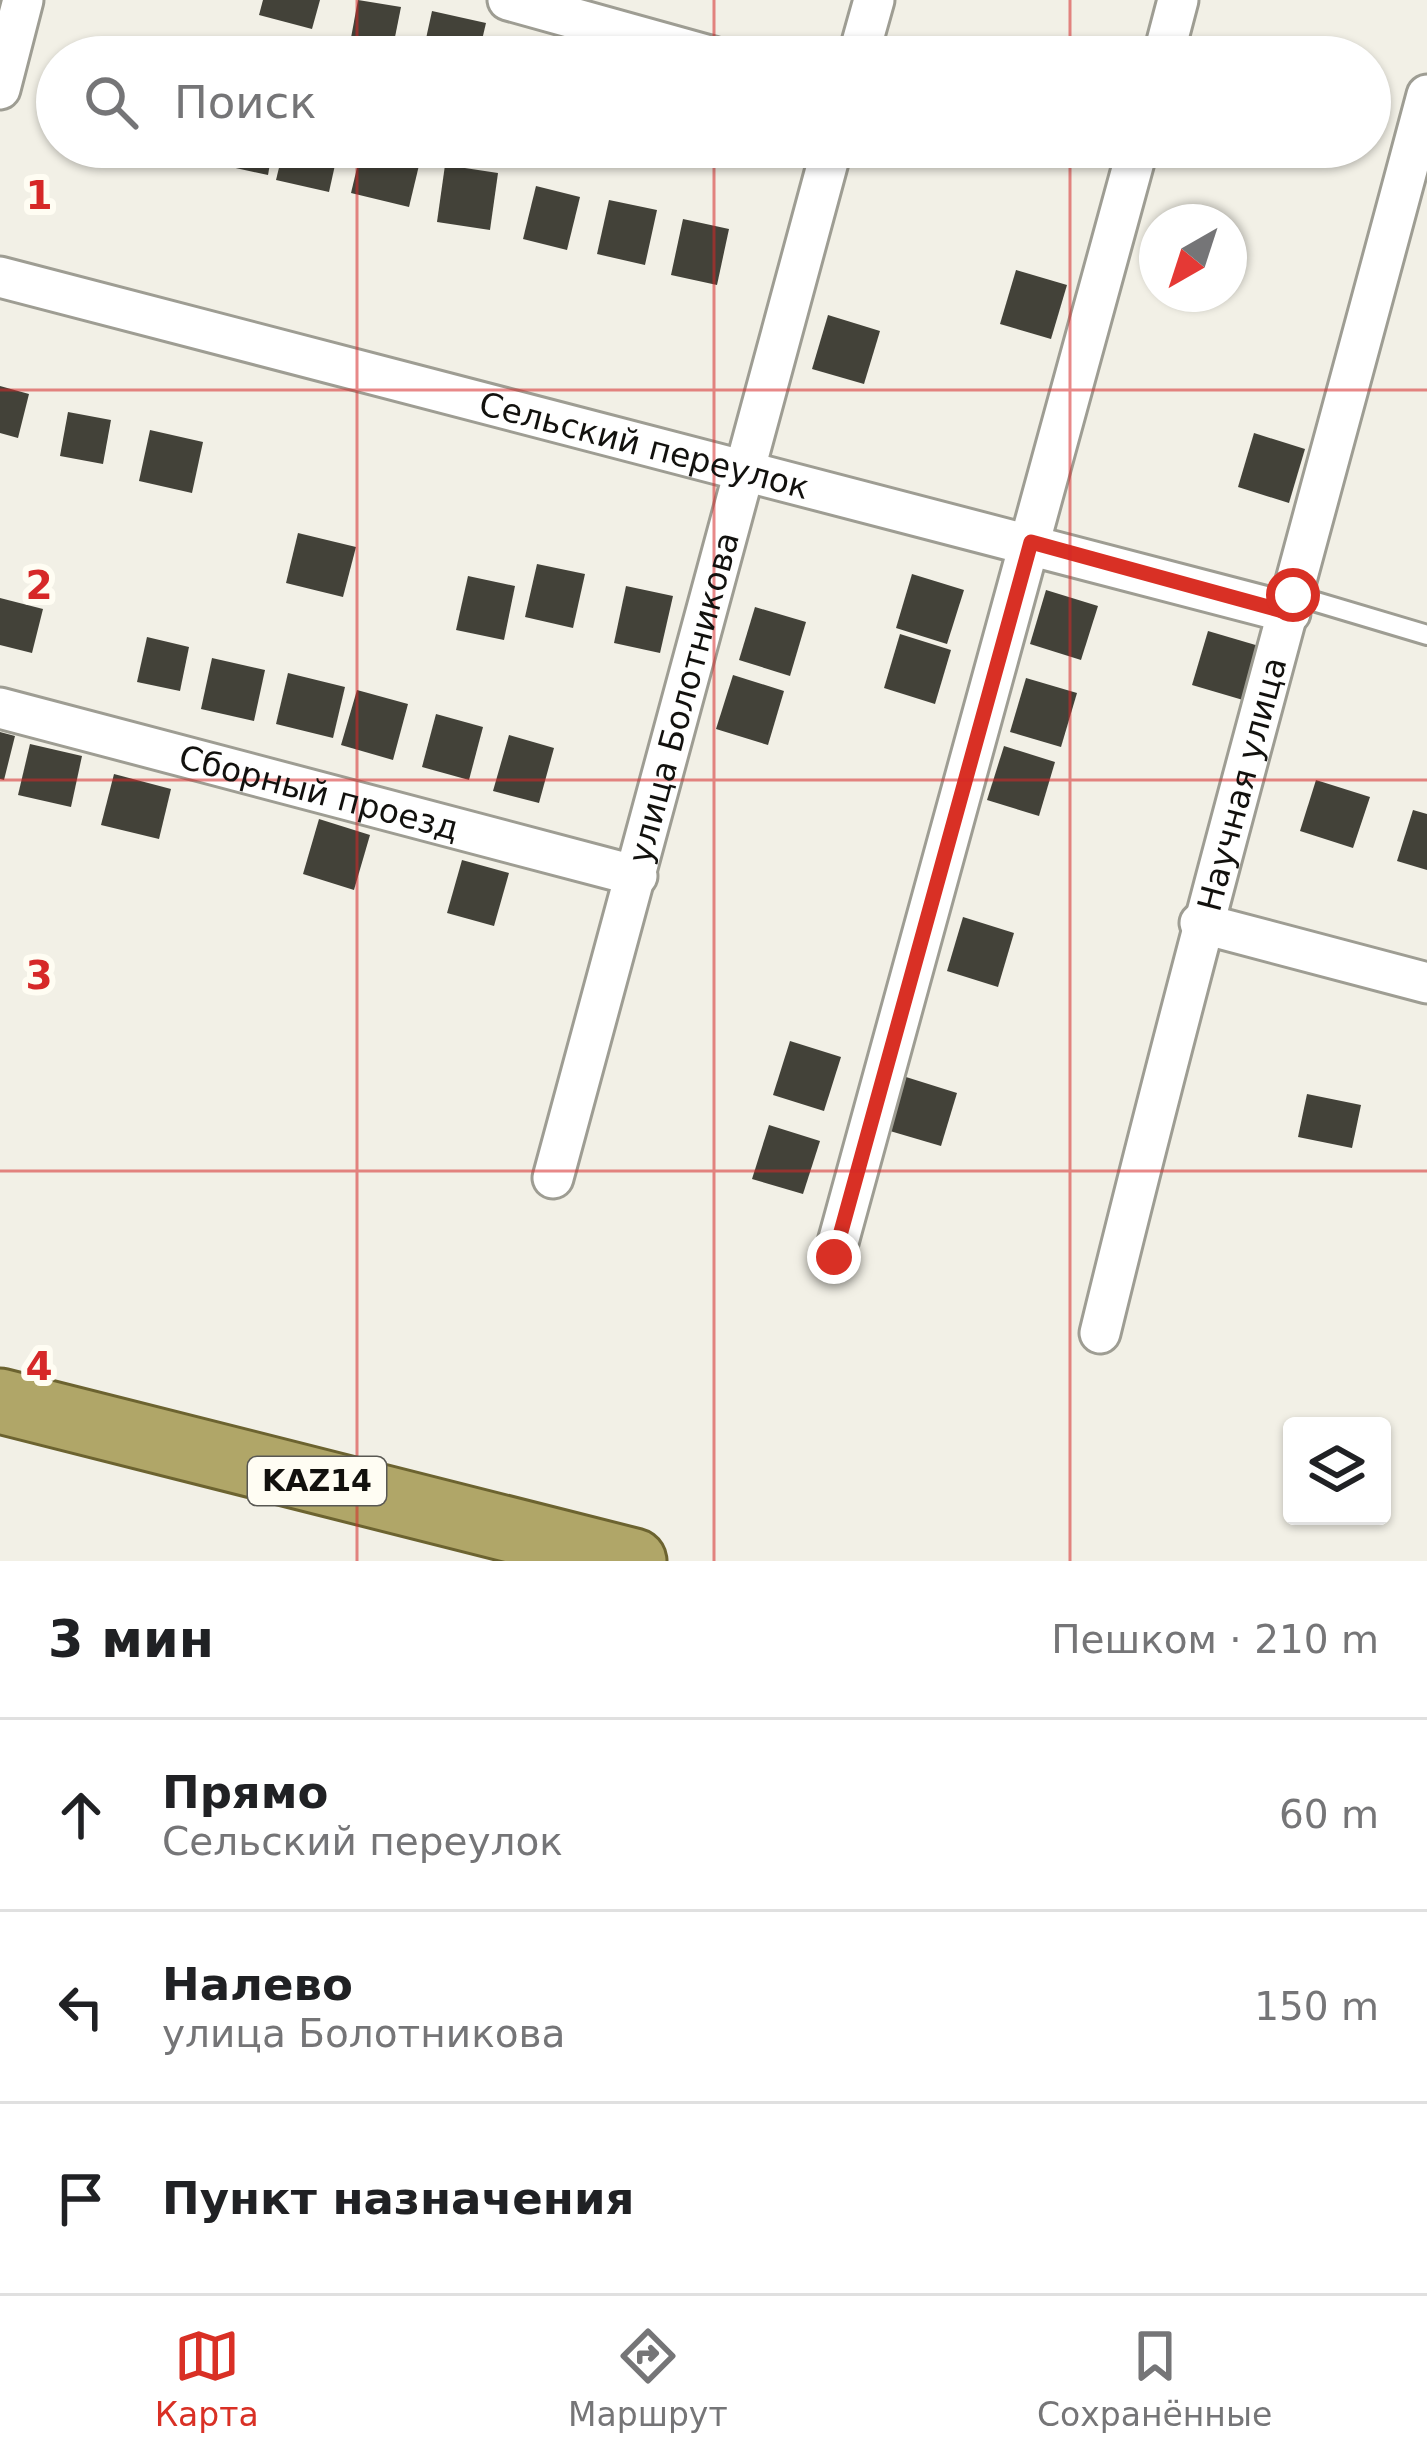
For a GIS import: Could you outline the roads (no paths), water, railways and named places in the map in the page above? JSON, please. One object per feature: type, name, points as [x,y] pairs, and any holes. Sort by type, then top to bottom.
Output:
[{"type":"highway","name":"KAZ14","points":[[0,1401],[634,1561]]},
{"type":"street","points":[[0,89],[23,0]]},
{"type":"street","points":[[508,0],[637,36]]},
{"type":"street","points":[[864,36],[874,0]]},
{"type":"street","points":[[1169,36],[1178,0]]},
{"type":"street","name":"Научная улица","points":[[1100,1334],[1200,923],[1292,604],[1427,95]]},
{"type":"street","name":"улица Болотникова","points":[[553,1178],[826,168]]},
{"type":"street","points":[[834,1257],[1132,168]]},
{"type":"street","name":"Сельский переулок","points":[[0,277],[741,470],[1292,604]]},
{"type":"street","name":"Сборный проезд","points":[[0,707],[638,877]]},
{"type":"street","points":[[1200,923],[1427,983]]},
{"type":"lane","points":[[1292,604],[1427,635]]}]
